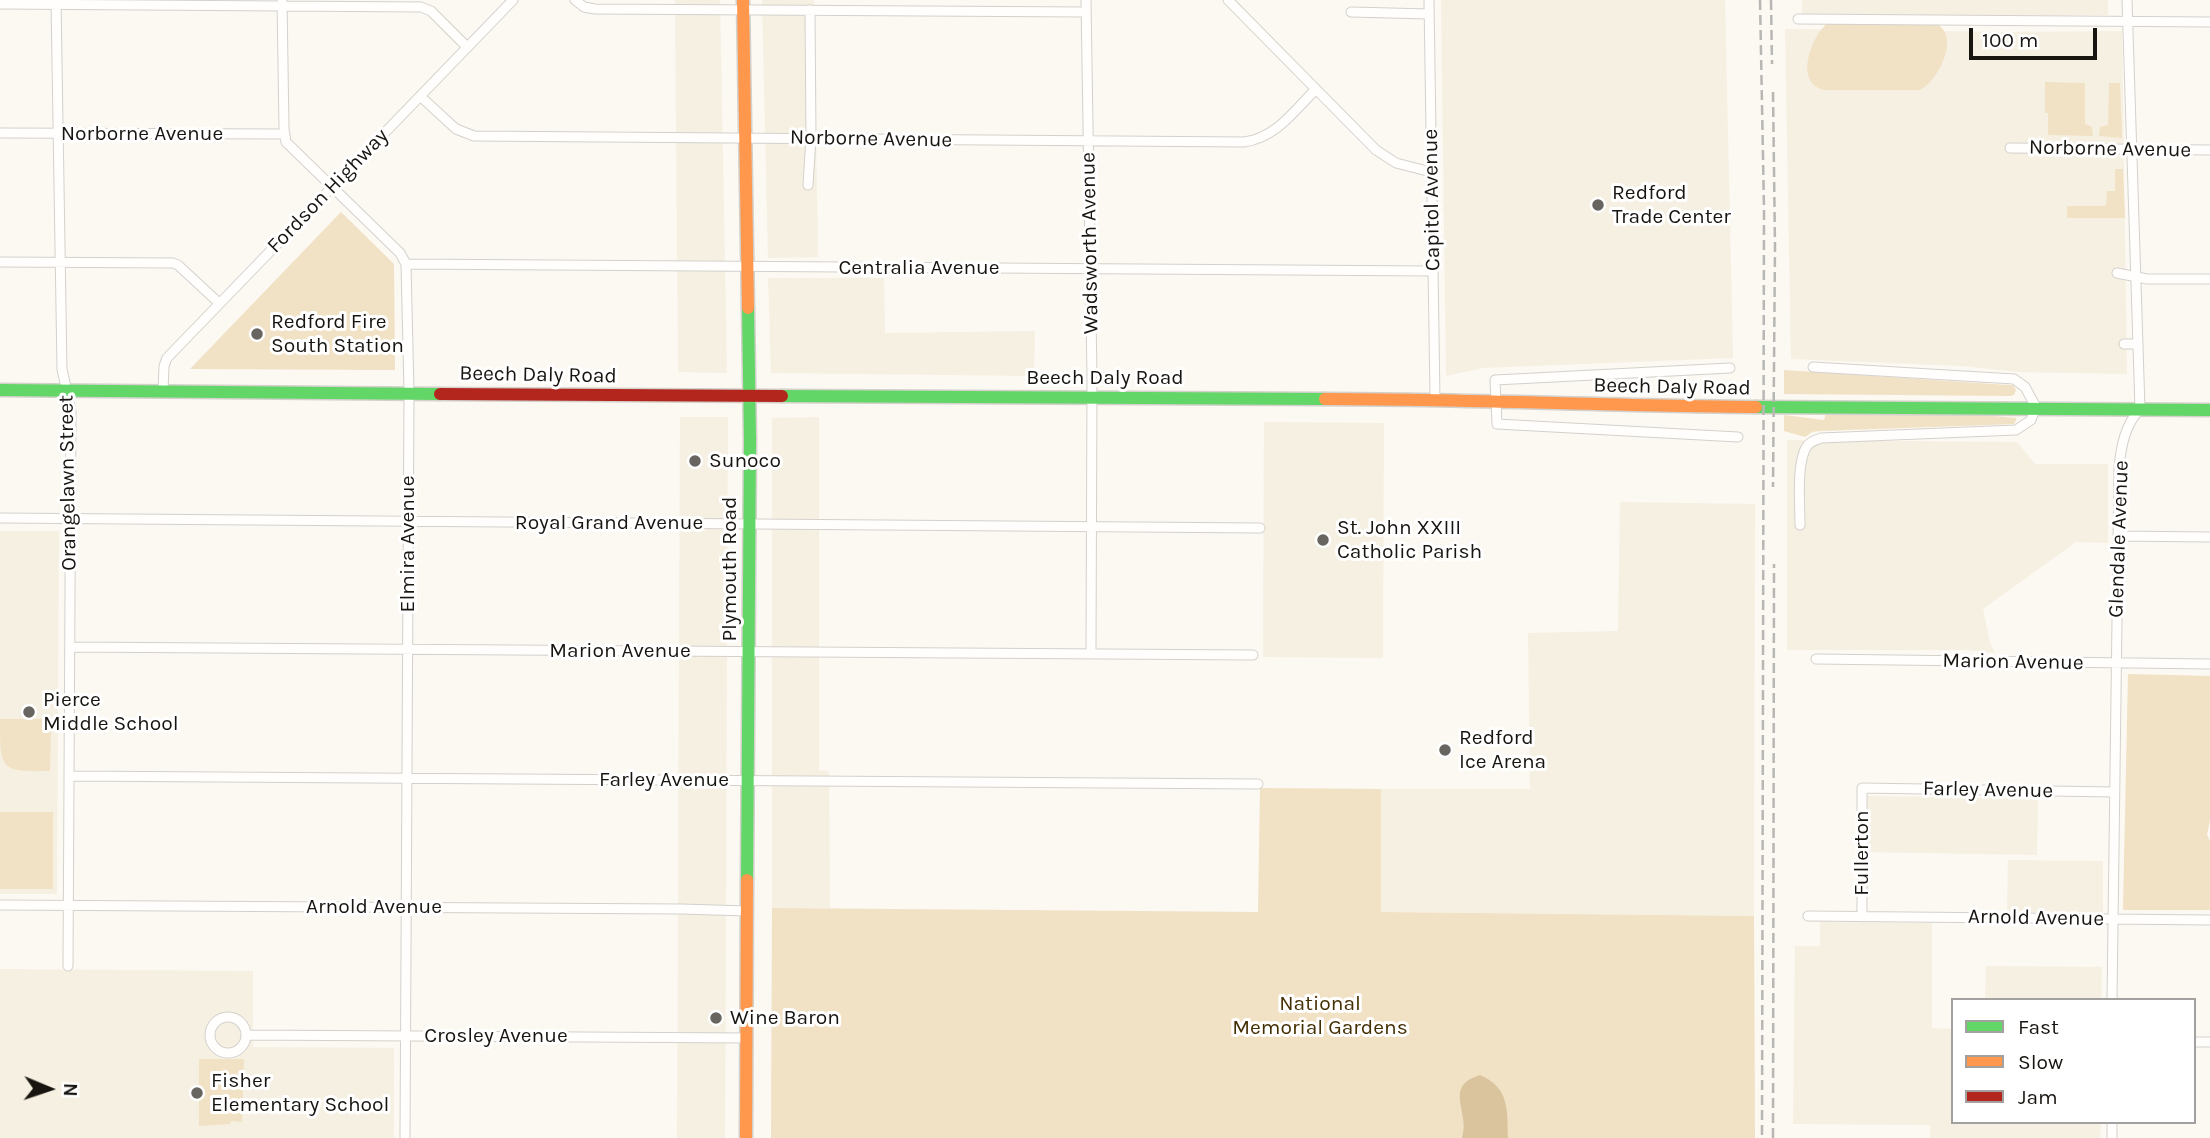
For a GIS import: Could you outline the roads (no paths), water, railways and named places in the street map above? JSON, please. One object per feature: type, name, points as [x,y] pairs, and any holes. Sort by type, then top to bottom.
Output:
[{"type":"main road","name":"Plymouth Road","points":[[743,5],[750,396],[746,1138]]},
{"type":"main road","name":"Beech Daly Road","points":[[0,390],[1435,399],[1495,403],[1776,407],[2210,410]]},
{"type":"street","name":"Fordson Highway","points":[[163,391],[167,358],[513,0]]},
{"type":"street","points":[[575,0],[584,7],[594,9],[743,5],[810,10],[1086,12]]},
{"type":"street","name":"Wadsworth Avenue","points":[[1086,0],[1093,526],[1091,653]]},
{"type":"street","points":[[1228,0],[1384,156],[1396,163],[1432,172]]},
{"type":"street","name":"Capitol Avenue","points":[[1429,0],[1435,399]]},
{"type":"street","name":"Glendale Avenue","points":[[2112,998],[2120,456],[2131,419],[2140,409],[2127,0]]},
{"type":"street","name":"Orangelawn Street","points":[[56,2],[62,369],[71,411],[68,967]]},
{"type":"street","points":[[282,3],[285,134],[290,148],[400,253],[406,264]]},
{"type":"street","points":[[0,4],[282,3],[421,7],[431,11],[467,47]]},
{"type":"street","points":[[808,185],[811,138],[810,10]]},
{"type":"street","points":[[1351,12],[1429,13]]},
{"type":"street","points":[[1798,19],[2210,22]]},
{"type":"street","name":"Norborne Avenue","points":[[420,96],[456,129],[474,136],[1255,140],[1275,130],[1316,89]]},
{"type":"street","name":"Norborne Avenue","points":[[0,133],[285,134]]},
{"type":"street","name":"Norborne Avenue","points":[[2010,148],[2210,150]]},
{"type":"street","points":[[0,261],[173,263],[219,303]]},
{"type":"street","name":"Centralia Avenue","points":[[406,264],[1433,271]]},
{"type":"street","name":"Elmira Avenue","points":[[405,1138],[409,393],[406,264]]},
{"type":"street","points":[[2117,273],[2147,279],[2210,279]]},
{"type":"street","points":[[2124,344],[2138,344]]},
{"type":"street","points":[[1800,524],[1801,467],[1804,453],[1813,441],[1821,438],[2016,430],[2031,420],[2036,407],[2025,387],[2014,380],[1813,367]]},
{"type":"street","points":[[1731,368],[1495,380],[1497,424],[1738,437]]},
{"type":"street","name":"Royal Grand Avenue","points":[[0,518],[1260,528]]},
{"type":"street","points":[[2118,536],[2210,537]]},
{"type":"street","name":"Marion Avenue","points":[[71,647],[1254,655]]},
{"type":"street","name":"Marion Avenue","points":[[1816,659],[2210,664]]},
{"type":"street","name":"Farley Avenue","points":[[70,776],[1258,784]]},
{"type":"street","name":"Farley Avenue","points":[[1862,788],[2114,792]]},
{"type":"street","name":"Fullerton","points":[[1862,788],[1862,917]]},
{"type":"street","name":"Arnold Avenue","points":[[0,905],[747,911]]},
{"type":"street","name":"Arnold Avenue","points":[[1808,916],[2210,920]]},
{"type":"street","points":[[226,1017],[237,1020],[245,1029],[246,1035],[240,1048],[229,1053],[213,1045],[210,1034],[215,1023],[226,1017]]},
{"type":"street","name":"Crosley Avenue","points":[[246,1035],[747,1038]]},
{"type":"railway","points":[[1760,0],[1764,209],[1762,1138]]},
{"type":"railway","points":[[1771,0],[1772,64]]},
{"type":"railway","points":[[1773,92],[1773,487]]},
{"type":"railway","points":[[1773,1138],[1774,564]]},
{"type":"place","name":"Redford Trade Center","points":[[1598,205]]},
{"type":"place","name":"Redford Fire South Station","points":[[257,334]]},
{"type":"place","name":"Sunoco","points":[[695,461]]},
{"type":"place","name":"St. John XXIII Catholic Parish","points":[[1323,540]]},
{"type":"place","name":"Pierce Middle School","points":[[29,712]]},
{"type":"place","name":"Redford Ice Arena","points":[[1445,750]]},
{"type":"place","name":"Wine Baron","points":[[716,1018]]},
{"type":"place","name":"Fisher Elementary School","points":[[197,1093]]},
{"type":"park label","name":"National Memorial Gardens","points":[[1320,1016]]}]
